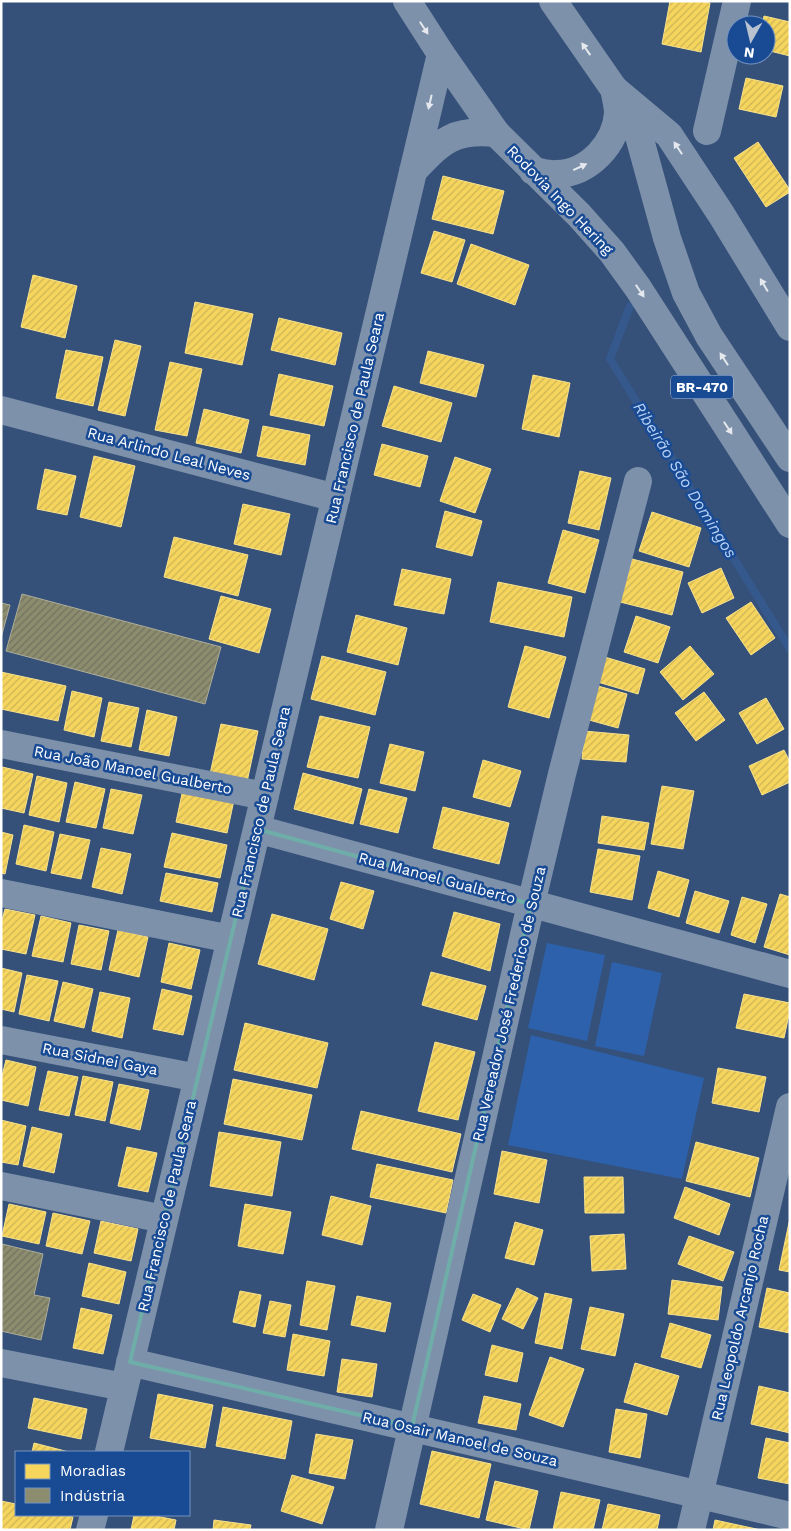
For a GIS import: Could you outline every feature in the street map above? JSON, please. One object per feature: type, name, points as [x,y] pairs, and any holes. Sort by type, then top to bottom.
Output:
[{"type":"highway","name":"BR-470","points":[[407,1],[441,54]]},
{"type":"highway","name":"BR-470","points":[[553,1],[614,89],[639,136],[666,238],[686,293],[709,336],[790,458]]},
{"type":"highway","name":"Rodovia Ingo Hering","points":[[441,54],[496,132],[579,215],[612,252],[633,281],[790,524]]},
{"type":"highway","points":[[533,171],[557,174],[580,169],[600,155],[613,136],[618,112],[614,89]]},
{"type":"street","points":[[706,131],[737,1]]},
{"type":"street","name":"Rua Francisco de Paula Seara","points":[[109,1451],[441,54]]},
{"type":"street","points":[[614,89],[669,134],[721,214],[790,327]]},
{"type":"street","points":[[413,171],[436,147],[456,135],[478,131],[496,132]]},
{"type":"street","name":"Rua Arlindo Leal Neves","points":[[1,410],[336,498]]},
{"type":"street","name":"Rua Vereador José Frederico de Souza","points":[[389,1530],[531,904],[562,774],[638,481]]},
{"type":"street","name":"Rua João Manoel Gualberto","points":[[1,744],[265,796]]},
{"type":"street","name":"Rua Manoel Gualberto","points":[[257,829],[790,974]]},
{"type":"street","points":[[1,893],[231,939]]},
{"type":"street","name":"Rua Sidnei Gaya","points":[[1,1040],[198,1078]]},
{"type":"street","name":"Rua Leopoldo Arcanjo Rocha","points":[[691,1530],[790,1107]]},
{"type":"street","points":[[1,1186],[164,1219]]},
{"type":"street","name":"Rua Osair Manoel de Souza","points":[[1,1363],[127,1374],[412,1427],[790,1516]]},
{"type":"street","points":[[90,1530],[94,1516]]},
{"type":"highlighted area","points":[[257,829],[531,904],[412,1427],[130,1362]]},
{"type":"shaded area","points":[[547,943],[605,955],[587,1041],[528,1028]]},
{"type":"shaded area","points":[[612,962],[662,973],[644,1056],[595,1046]]},
{"type":"shaded area","points":[[531,1035],[704,1078],[682,1179],[508,1145]]},
{"type":"building: Moradias","points":[[670,1],[710,3],[701,52],[662,44]]},
{"type":"building: Moradias","points":[[776,19],[790,22],[790,56],[776,52]]},
{"type":"building: Moradias","points":[[746,78],[783,86],[776,117],[739,109]]},
{"type":"building: Moradias","points":[[758,142],[790,190],[790,192],[766,207],[734,158]]},
{"type":"building: Moradias","points":[[443,176],[504,191],[493,234],[432,219]]},
{"type":"building: Moradias","points":[[434,231],[465,240],[452,282],[421,273]]},
{"type":"building: Moradias","points":[[471,244],[529,265],[515,305],[457,284]]},
{"type":"building: Moradias","points":[[33,275],[77,286],[65,338],[21,327]]},
{"type":"building: Moradias","points":[[195,302],[253,314],[242,365],[185,353]]},
{"type":"building: Moradias","points":[[279,318],[342,333],[335,365],[271,350]]},
{"type":"building: Moradias","points":[[115,340],[141,346],[125,416],[98,410]]},
{"type":"building: Moradias","points":[[66,350],[103,357],[93,406],[56,398]]},
{"type":"building: Moradias","points":[[428,351],[484,365],[476,397],[420,383]]},
{"type":"building: Moradias","points":[[170,362],[202,369],[187,436],[155,430]]},
{"type":"building: Moradias","points":[[279,374],[333,386],[324,426],[270,415]]},
{"type":"building: Moradias","points":[[533,375],[570,383],[559,437],[522,429]]},
{"type":"building: Moradias","points":[[394,386],[452,403],[441,442],[382,426]]},
{"type":"building: Moradias","points":[[204,409],[249,420],[241,453],[196,443]]},
{"type":"building: Moradias","points":[[263,426],[310,435],[305,465],[257,456]]},
{"type":"building: Moradias","points":[[382,444],[428,456],[420,487],[374,475]]},
{"type":"building: Moradias","points":[[94,456],[135,466],[121,527],[80,517]]},
{"type":"building: Moradias","points":[[455,457],[491,469],[475,513],[440,501]]},
{"type":"building: Moradias","points":[[45,469],[76,476],[67,515],[37,509]]},
{"type":"building: Moradias","points":[[580,471],[611,478],[599,530],[568,523]]},
{"type":"building: Moradias","points":[[243,504],[290,514],[281,555],[234,544]]},
{"type":"building: Moradias","points":[[445,511],[482,521],[472,556],[436,547]]},
{"type":"building: Moradias","points":[[652,512],[701,528],[689,567],[639,551]]},
{"type":"building: Moradias","points":[[563,530],[599,540],[585,593],[548,583]]},
{"type":"building: Moradias","points":[[174,537],[248,555],[238,596],[164,577]]},
{"type":"building: Moradias","points":[[632,559],[683,572],[672,615],[620,602]]},
{"type":"building: Moradias","points":[[721,568],[734,598],[702,613],[688,583]]},
{"type":"building: Moradias","points":[[402,569],[451,579],[444,614],[394,605]]},
{"type":"building: Moradias","points":[[498,582],[572,597],[564,637],[490,622]]},
{"type":"building: Moradias","points":[[221,596],[271,609],[259,653],[209,639]]},
{"type":"building: Moradias","points":[[751,602],[775,638],[751,655],[726,618]]},
{"type":"building: Moradias","points":[[356,615],[407,628],[398,665],[347,652]]},
{"type":"building: Moradias","points":[[636,616],[670,627],[658,663],[624,652]]},
{"type":"building: Moradias","points":[[525,646],[566,657],[549,718],[508,707]]},
{"type":"building: Moradias","points":[[690,646],[714,674],[683,700],[660,672]]},
{"type":"building: Moradias","points":[[598,655],[645,669],[638,694],[591,680]]},
{"type":"building: Moradias","points":[[322,656],[386,672],[375,715],[311,699]]},
{"type":"building: Moradias","points":[[1,672],[66,686],[58,721],[1,709]]},
{"type":"building: Moradias","points":[[598,686],[627,694],[618,728],[589,720]]},
{"type":"building: Moradias","points":[[72,691],[102,698],[94,737],[64,730]]},
{"type":"building: Moradias","points":[[704,692],[725,720],[696,741],[675,713]]},
{"type":"building: Moradias","points":[[766,698],[784,729],[757,744],[739,713]]},
{"type":"building: Moradias","points":[[109,702],[139,708],[131,747],[101,741]]},
{"type":"building: Moradias","points":[[147,710],[177,717],[169,756],[139,750]]},
{"type":"building: Moradias","points":[[320,716],[370,727],[358,778],[307,767]]},
{"type":"building: Moradias","points":[[221,724],[258,731],[247,782],[210,774]]},
{"type":"building: Moradias","points":[[584,731],[629,735],[626,762],[582,759]]},
{"type":"building: Moradias","points":[[390,744],[424,752],[415,791],[380,783]]},
{"type":"building: Moradias","points":[[784,750],[790,762],[790,782],[762,795],[749,766]]},
{"type":"building: Moradias","points":[[483,760],[521,771],[510,807],[473,797]]},
{"type":"building: Moradias","points":[[2,767],[33,774],[24,813],[1,808]]},
{"type":"building: Moradias","points":[[303,773],[362,789],[353,824],[294,809]]},
{"type":"building: Moradias","points":[[37,776],[67,783],[59,822],[29,815]]},
{"type":"building: Moradias","points":[[75,782],[105,789],[96,828],[66,822]]},
{"type":"building: Moradias","points":[[662,786],[694,791],[683,849],[651,844]]},
{"type":"building: Moradias","points":[[111,789],[142,795],[133,834],[103,828]]},
{"type":"building: Moradias","points":[[183,789],[234,800],[227,833],[176,822]]},
{"type":"building: Moradias","points":[[369,789],[407,798],[398,833],[360,824]]},
{"type":"building: Moradias","points":[[443,807],[509,823],[499,864],[433,848]]},
{"type":"building: Moradias","points":[[602,816],[649,823],[644,850],[598,843]]},
{"type":"building: Moradias","points":[[24,825],[54,832],[46,871],[16,864]]},
{"type":"building: Moradias","points":[[1,832],[13,835],[5,874],[1,873]]},
{"type":"building: Moradias","points":[[172,833],[227,845],[220,878],[164,867]]},
{"type":"building: Moradias","points":[[60,834],[90,840],[81,879],[51,873]]},
{"type":"building: Moradias","points":[[101,848],[131,854],[122,894],[92,887]]},
{"type":"building: Moradias","points":[[598,849],[640,856],[632,900],[590,892]]},
{"type":"building: Moradias","points":[[658,871],[689,880],[679,917],[648,908]]},
{"type":"building: Moradias","points":[[166,873],[218,883],[212,912],[160,901]]},
{"type":"building: Moradias","points":[[341,882],[374,891],[363,929],[330,919]]},
{"type":"building: Moradias","points":[[695,891],[729,901],[719,933],[686,923]]},
{"type":"building: Moradias","points":[[780,894],[790,897],[790,955],[764,947]]},
{"type":"building: Moradias","points":[[742,897],[767,904],[755,943],[731,935]]},
{"type":"building: Moradias","points":[[5,909],[35,915],[26,954],[1,949],[1,924]]},
{"type":"building: Moradias","points":[[454,912],[500,924],[490,971],[442,956]]},
{"type":"building: Moradias","points":[[272,914],[328,929],[314,980],[258,964]]},
{"type":"building: Moradias","points":[[41,916],[71,923],[63,962],[32,956]]},
{"type":"building: Moradias","points":[[79,925],[109,931],[101,970],[71,964]]},
{"type":"building: Moradias","points":[[118,930],[148,937],[139,977],[109,970]]},
{"type":"building: Moradias","points":[[169,943],[200,950],[191,989],[161,982]]},
{"type":"building: Moradias","points":[[1,968],[22,973],[14,1012],[1,1009]]},
{"type":"building: Moradias","points":[[431,972],[486,986],[477,1020],[422,1005]]},
{"type":"building: Moradias","points":[[27,975],[58,981],[49,1021],[19,1014]]},
{"type":"building: Moradias","points":[[63,982],[93,989],[84,1028],[54,1021]]},
{"type":"building: Moradias","points":[[162,989],[192,996],[183,1035],[153,1029]]},
{"type":"building: Moradias","points":[[100,992],[130,998],[122,1038],[92,1031]]},
{"type":"building: Moradias","points":[[744,994],[790,1003],[784,1038],[736,1028]]},
{"type":"building: Moradias","points":[[245,1023],[328,1043],[317,1088],[234,1070]]},
{"type":"building: Moradias","points":[[435,1042],[475,1052],[458,1120],[418,1111]]},
{"type":"building: Moradias","points":[[6,1060],[36,1067],[28,1106],[1,1100],[1,1080]]},
{"type":"building: Moradias","points":[[718,1068],[766,1077],[759,1112],[712,1103]]},
{"type":"building: Moradias","points":[[48,1071],[78,1077],[69,1116],[39,1110]]},
{"type":"building: Moradias","points":[[83,1076],[113,1082],[105,1121],[75,1115]]},
{"type":"building: Moradias","points":[[233,1079],[312,1095],[302,1140],[224,1124]]},
{"type":"building: Moradias","points":[[119,1084],[149,1090],[140,1130],[110,1123]]},
{"type":"building: Moradias","points":[[361,1111],[461,1134],[452,1172],[352,1149]]},
{"type":"building: Moradias","points":[[1,1120],[26,1126],[18,1165],[1,1162]]},
{"type":"building: Moradias","points":[[32,1127],[62,1134],[54,1173],[23,1166]]},
{"type":"building: Moradias","points":[[219,1132],[281,1142],[272,1196],[210,1186]]},
{"type":"building: Moradias","points":[[696,1142],[759,1158],[750,1197],[686,1181]]},
{"type":"building: Moradias","points":[[127,1147],[157,1153],[148,1192],[118,1186]]},
{"type":"building: Moradias","points":[[502,1151],[547,1160],[539,1203],[494,1194]]},
{"type":"building: Moradias","points":[[377,1164],[453,1180],[446,1213],[370,1197]]},
{"type":"building: Moradias","points":[[584,1177],[623,1177],[624,1213],[585,1213]]},
{"type":"building: Moradias","points":[[685,1187],[730,1204],[719,1235],[674,1218]]},
{"type":"building: Moradias","points":[[331,1196],[371,1206],[362,1245],[322,1235]]},
{"type":"building: Moradias","points":[[9,1204],[46,1212],[39,1244],[2,1236]]},
{"type":"building: Moradias","points":[[245,1204],[291,1212],[283,1254],[238,1246]]},
{"type":"building: Moradias","points":[[53,1213],[90,1221],[82,1254],[46,1246]]},
{"type":"building: Moradias","points":[[790,1218],[790,1272],[779,1270]]},
{"type":"building: Moradias","points":[[101,1221],[138,1229],[131,1261],[94,1253]]},
{"type":"building: Moradias","points":[[515,1222],[543,1230],[534,1265],[505,1258]]},
{"type":"building: Moradias","points":[[624,1234],[626,1269],[592,1271],[590,1236]]},
{"type":"building: Moradias","points":[[689,1236],[734,1252],[723,1281],[678,1264]]},
{"type":"building: Moradias","points":[[89,1263],[126,1272],[119,1304],[82,1296]]},
{"type":"building: Moradias","points":[[672,1280],[722,1287],[718,1320],[668,1314]]},
{"type":"building: Moradias","points":[[307,1281],[335,1286],[327,1330],[300,1325]]},
{"type":"building: Moradias","points":[[517,1288],[538,1298],[523,1329],[502,1319]]},
{"type":"building: Moradias","points":[[767,1288],[790,1293],[790,1333],[759,1327]]},
{"type":"building: Moradias","points":[[240,1291],[261,1295],[255,1327],[233,1322]]},
{"type":"building: Moradias","points":[[545,1293],[572,1299],[562,1349],[535,1343]]},
{"type":"building: Moradias","points":[[473,1294],[501,1305],[490,1332],[462,1320]]},
{"type":"building: Moradias","points":[[357,1296],[391,1303],[385,1332],[351,1325]]},
{"type":"building: Moradias","points":[[270,1301],[291,1305],[285,1337],[263,1333]]},
{"type":"building: Moradias","points":[[590,1307],[624,1314],[615,1356],[581,1349]]},
{"type":"building: Moradias","points":[[81,1308],[112,1315],[103,1354],[73,1348]]},
{"type":"building: Moradias","points":[[670,1323],[711,1335],[701,1368],[661,1357]]},
{"type":"building: Moradias","points":[[293,1334],[330,1341],[324,1376],[287,1370]]},
{"type":"building: Moradias","points":[[492,1345],[523,1353],[517,1382],[485,1375]]},
{"type":"building: Moradias","points":[[550,1357],[584,1369],[563,1427],[529,1415]]},
{"type":"building: Moradias","points":[[342,1359],[377,1364],[372,1397],[337,1392]]},
{"type":"building: Moradias","points":[[635,1363],[679,1376],[667,1415],[624,1402]]},
{"type":"building: Moradias","points":[[759,1386],[790,1393],[790,1433],[751,1424]]},
{"type":"building: Moradias","points":[[158,1394],[213,1405],[205,1448],[150,1438]]},
{"type":"building: Moradias","points":[[484,1396],[521,1404],[516,1430],[478,1423]]},
{"type":"building: Moradias","points":[[34,1398],[87,1409],[81,1439],[28,1428]]},
{"type":"building: Moradias","points":[[223,1407],[292,1421],[285,1459],[216,1446]]},
{"type":"building: Moradias","points":[[616,1409],[647,1414],[640,1458],[609,1452]]},
{"type":"building: Moradias","points":[[316,1434],[353,1440],[345,1479],[309,1473]]},
{"type":"building: Moradias","points":[[766,1438],[790,1443],[790,1484],[758,1478]]},
{"type":"building: Moradias","points":[[34,1443],[65,1451],[32,1451]]},
{"type":"building: Moradias","points":[[432,1451],[491,1464],[479,1518],[420,1504]]},
{"type":"building: Moradias","points":[[292,1475],[334,1487],[322,1524],[281,1511]]},
{"type":"building: Moradias","points":[[495,1481],[538,1491],[529,1530],[486,1520]]},
{"type":"building: Moradias","points":[[561,1492],[600,1500],[593,1530],[553,1530]]},
{"type":"building: Moradias","points":[[1,1501],[15,1504],[15,1516],[73,1517],[70,1530],[1,1530]]},
{"type":"building: Moradias","points":[[608,1504],[660,1515],[657,1530],[602,1530]]},
{"type":"building: Moradias","points":[[134,1516],[155,1516],[176,1520],[174,1530],[131,1530]]},
{"type":"building: Moradias","points":[[214,1520],[251,1525],[250,1530],[213,1530]]},
{"type":"building: Moradias","points":[[715,1520],[761,1530],[713,1530]]},
{"type":"building: Indústria","points":[[22,594],[221,647],[205,704],[6,651]]},
{"type":"building: Indústria","points":[[1,603],[10,605],[1,638]]},
{"type":"building: Indústria","points":[[2,1244],[43,1254],[34,1295],[50,1298],[41,1340],[1,1331]]},
{"type":"waterway","name":"Ribeirão São Domingos","points":[[630,306],[610,359],[790,649]]}]
